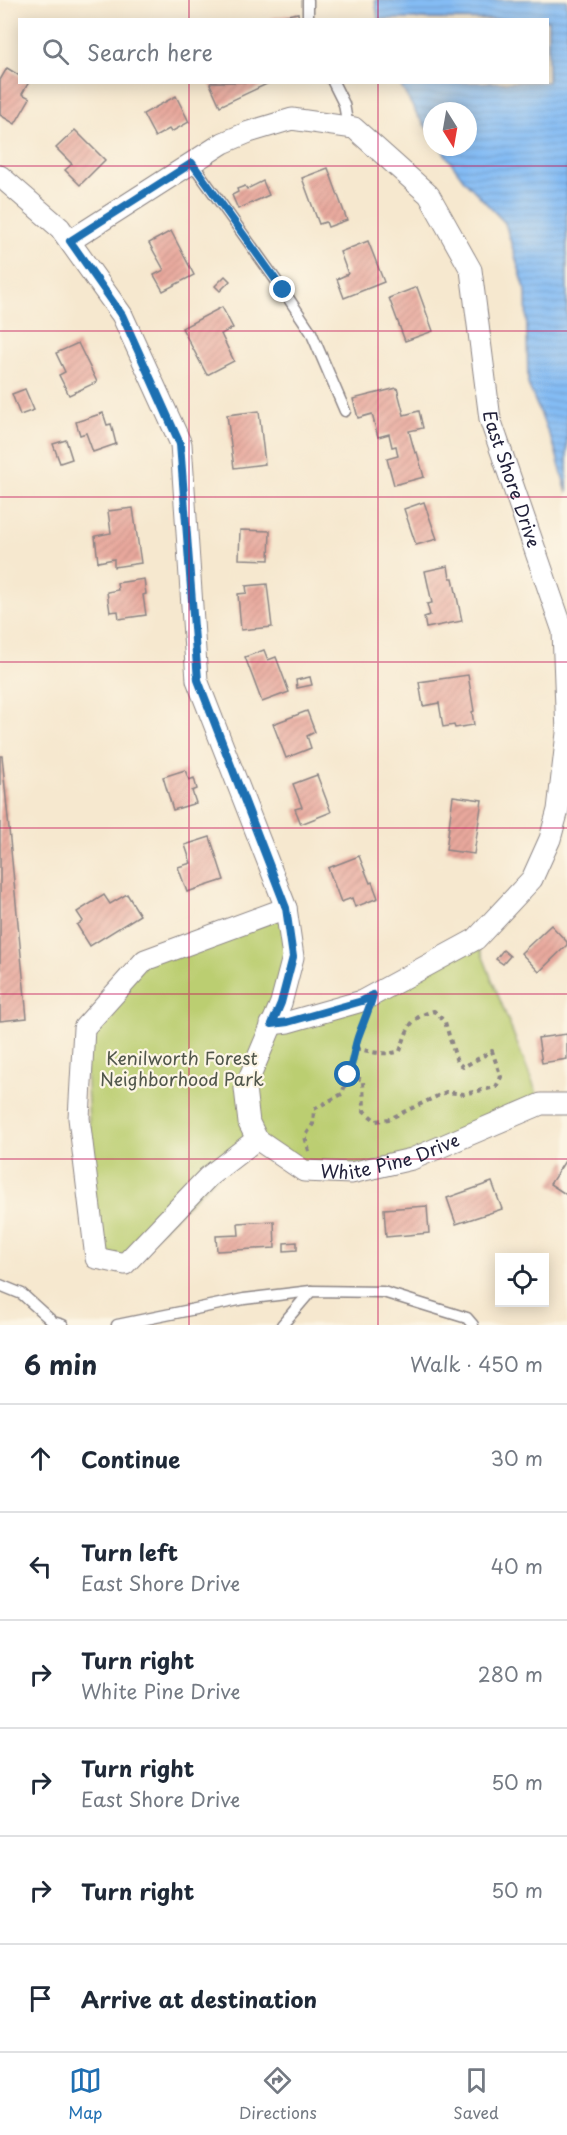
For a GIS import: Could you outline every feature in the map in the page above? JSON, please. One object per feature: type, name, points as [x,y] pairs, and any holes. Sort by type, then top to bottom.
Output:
[{"type":"street","name":"East Shore Drive","points":[[70,241],[223,143],[249,132],[292,119],[354,128],[429,195],[471,270],[490,419],[563,631],[567,722],[558,810],[550,839],[532,879],[476,939],[362,1001],[288,1022],[272,1024]]},
{"type":"street","points":[[0,176],[60,228],[122,315],[180,444],[198,680],[286,908],[293,957],[281,1003],[245,1088],[249,1124],[257,1139],[208,1177],[125,1264],[96,1258],[79,1118],[84,1028],[145,960],[286,908]]},
{"type":"street","name":"White Pine Drive","points":[[257,1139],[304,1171],[351,1173],[412,1159],[541,1104],[567,1104]]},
{"type":"lane","points":[[308,0],[308,18]]},
{"type":"lane","points":[[334,84],[344,104],[348,127]]},
{"type":"lane","points":[[192,163],[311,332],[345,411]]},
{"type":"lane","points":[[0,1285],[22,1294],[53,1322],[63,1325]]},
{"type":"lane","points":[[282,1325],[311,1291]]},
{"type":"lane","points":[[117,1325],[244,1299],[311,1291],[383,1292],[467,1318],[473,1325]]},
{"type":"path","points":[[322,1172],[308,1150],[305,1137],[314,1124],[314,1109],[342,1094],[357,1039],[373,995]]},
{"type":"path","points":[[348,1075],[363,1080],[364,1111],[376,1121],[389,1119],[446,1092],[464,1094],[496,1087],[501,1077],[492,1051],[464,1067],[457,1062],[445,1022],[434,1011],[423,1013],[413,1019],[400,1051],[391,1054],[372,1053],[356,1048]]},
{"type":"green space","name":"Kenilworth Forest Neighborhood Park","points":[[286,908],[293,957],[272,1023],[362,1001],[476,939],[541,1104],[412,1159],[304,1171],[257,1139],[125,1264],[96,1258],[84,1028],[145,960]]},
{"type":"water","points":[[375,0],[567,0],[567,493],[555,449],[528,384],[526,292],[505,223],[464,180],[447,156],[477,156],[477,102],[423,102],[423,123],[400,84],[549,84],[549,18],[378,18]]},
{"type":"building","points":[[298,13],[299,18],[271,18]]},
{"type":"building","points":[[7,68],[18,75],[18,84],[28,84],[22,94],[30,98],[15,124],[0,115],[0,80]]},
{"type":"building","points":[[210,84],[267,84],[220,106]]},
{"type":"building","points":[[176,96],[189,122],[171,132],[169,129],[155,137],[143,114]]},
{"type":"building","points":[[75,130],[105,160],[80,185],[65,170],[72,164],[56,148]]},
{"type":"building","points":[[328,168],[347,220],[328,227],[326,222],[319,224],[302,178]]},
{"type":"building","points":[[263,181],[269,195],[238,209],[232,195],[238,192],[237,189],[245,186],[247,189]]},
{"type":"building","points":[[171,231],[194,275],[163,291],[154,275],[164,270],[149,243]]},
{"type":"building","points":[[368,241],[384,282],[344,298],[337,279],[348,274],[340,252]]},
{"type":"building","points":[[225,276],[230,281],[220,291],[215,286]]},
{"type":"building","points":[[417,287],[433,331],[405,341],[389,298]]},
{"type":"building","points":[[222,307],[233,328],[221,334],[234,361],[207,375],[182,328]]},
{"type":"building","points":[[78,343],[97,382],[69,395],[59,375],[65,372],[56,353]]},
{"type":"building","points":[[397,388],[404,415],[419,411],[423,428],[409,431],[424,477],[394,485],[387,459],[398,456],[396,446],[392,447],[389,434],[378,437],[372,414],[358,418],[353,399]]},
{"type":"building","points":[[25,389],[34,410],[20,415],[12,394]]},
{"type":"building","points":[[259,411],[265,464],[234,468],[227,415]]},
{"type":"building","points":[[103,413],[107,425],[111,424],[116,444],[93,452],[86,433],[80,435],[76,422]]},
{"type":"building","points":[[66,440],[72,459],[60,463],[53,444]]},
{"type":"building","points":[[424,502],[437,539],[416,545],[404,509]]},
{"type":"building","points":[[133,508],[141,563],[114,567],[114,559],[98,562],[95,536],[111,533],[108,511]]},
{"type":"building","points":[[240,530],[270,531],[269,560],[239,559]]},
{"type":"building","points":[[448,566],[450,578],[453,578],[462,621],[426,628],[424,617],[430,615],[427,604],[432,603],[425,571]]},
{"type":"building","points":[[144,579],[146,594],[143,595],[146,615],[119,619],[118,611],[110,612],[107,592],[118,590],[117,583]]},
{"type":"building","points":[[267,584],[272,627],[241,630],[238,594],[247,593],[246,586]]},
{"type":"building","points":[[264,650],[268,660],[276,657],[289,692],[262,702],[245,657]]},
{"type":"building","points":[[468,675],[474,725],[443,727],[439,703],[423,706],[419,682]]},
{"type":"building","points":[[310,677],[312,685],[297,688],[296,680]]},
{"type":"building","points":[[307,711],[315,732],[307,736],[311,748],[286,758],[273,724]]},
{"type":"building","points":[[0,756],[2,756],[27,1018],[0,1021]]},
{"type":"building","points":[[185,770],[189,780],[194,778],[197,789],[192,791],[196,803],[173,810],[163,777]]},
{"type":"building","points":[[317,775],[331,812],[301,824],[295,809],[302,807],[293,784]]},
{"type":"building","points":[[453,796],[482,800],[474,854],[446,850]]},
{"type":"building","points":[[210,837],[224,880],[187,892],[178,867],[191,863],[185,845]]},
{"type":"building","points":[[359,856],[378,898],[355,907],[352,898],[341,902],[328,868]]},
{"type":"building","points":[[127,894],[140,915],[90,946],[77,925],[83,921],[77,912],[104,895],[110,904]]},
{"type":"building","points":[[551,925],[567,942],[567,945],[539,972],[521,953]]},
{"type":"building","points":[[503,950],[510,956],[503,964],[496,959]]},
{"type":"building","points":[[567,1034],[567,1059],[542,1063],[538,1038]]},
{"type":"building","points":[[565,1161],[567,1162],[567,1195],[550,1184]]},
{"type":"building","points":[[492,1182],[502,1209],[456,1224],[447,1198]]},
{"type":"building","points":[[427,1206],[429,1233],[386,1237],[384,1209]]},
{"type":"building","points":[[274,1221],[275,1248],[217,1251],[216,1236],[239,1235],[238,1223]]},
{"type":"building","points":[[297,1242],[297,1250],[284,1251],[284,1243]]},
{"type":"route","points":[[283,290],[192,163],[70,241],[122,315],[180,444],[198,680],[286,908],[293,957],[281,1003],[272,1024],[288,1022],[362,1001],[373,995],[357,1039],[348,1075]]}]
